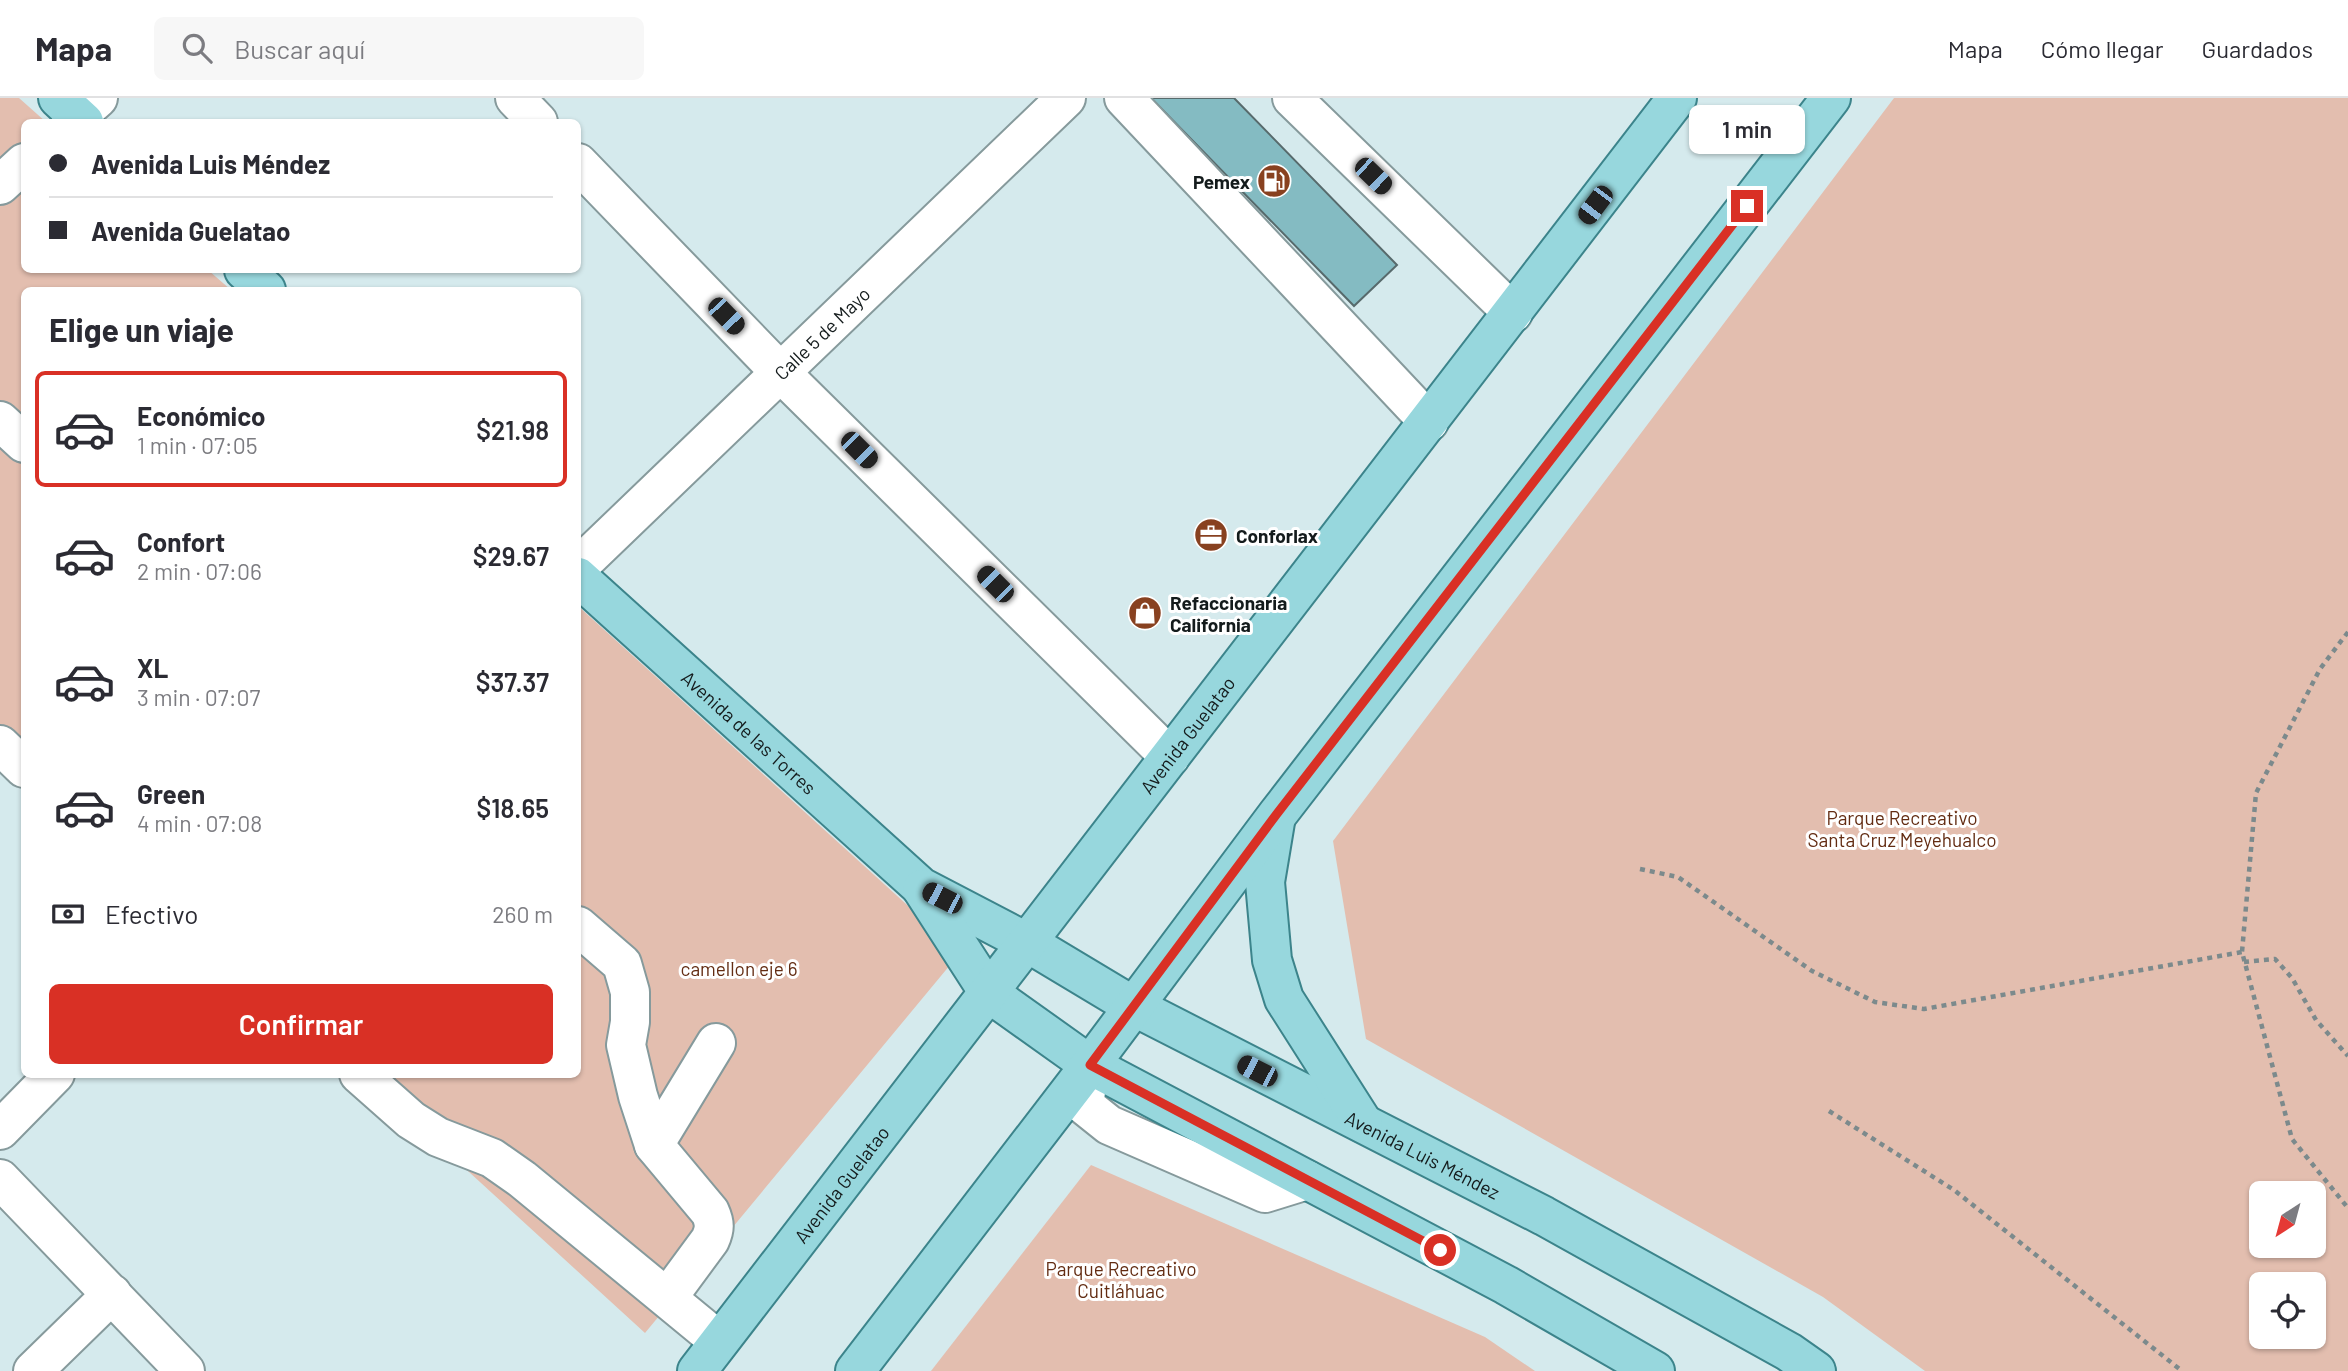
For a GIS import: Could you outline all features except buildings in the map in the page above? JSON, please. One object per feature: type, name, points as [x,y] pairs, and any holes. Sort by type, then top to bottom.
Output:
[{"type":"main road","name":"Avenida Guelatao","points":[[708,1356],[1677,98]]},
{"type":"main road","points":[[855,1371],[1090,1065],[1276,815],[1831,98]]},
{"type":"main road","points":[[247,273],[263,287]]},
{"type":"main road","name":"Avenida de las Torres","points":[[581,580],[921,887],[1028,943]]},
{"type":"main road","points":[[1276,815],[1265,882],[1272,960],[1284,999],[1363,1123]]},
{"type":"main road","name":"Avenida de las Torres","points":[[921,887],[989,993]]},
{"type":"main road","name":"Avenida Luis Méndez","points":[[1028,943],[1133,1006],[1544,1216],[1789,1352],[1816,1371]]},
{"type":"main road","points":[[989,993],[1090,1065],[1506,1285],[1655,1371]]},
{"type":"street","points":[[515,98],[535,119]]},
{"type":"street","name":"Calle 5 de Mayo","points":[[581,563],[1066,98]]},
{"type":"street","points":[[1124,98],[1429,422]]},
{"type":"street","points":[[1292,98],[1513,313]]},
{"type":"street","points":[[0,185],[21,166]]},
{"type":"street","points":[[581,166],[781,373],[1170,757]]},
{"type":"street","points":[[0,421],[21,440]]},
{"type":"street","points":[[0,745],[21,765]]},
{"type":"street","points":[[581,929],[622,964],[630,992],[630,1022],[626,1045],[638,1096],[654,1145],[710,1212],[714,1221],[715,1231],[710,1240],[668,1297]]},
{"type":"street","points":[[654,1145],[716,1044]]},
{"type":"street","points":[[0,1130],[51,1078]]},
{"type":"street","points":[[364,1078],[411,1120],[438,1137],[492,1158],[502,1165],[668,1297],[708,1356]]},
{"type":"street","points":[[0,1179],[185,1371]]},
{"type":"street","points":[[33,1371],[112,1294]]},
{"type":"path","points":[[2348,632],[2320,668],[2256,793],[2242,952],[2292,1139],[2348,1208]]},
{"type":"path","points":[[1640,869],[1678,877],[1812,971],[1875,1002],[1924,1009],[2242,952]]},
{"type":"path","points":[[2244,962],[2275,959],[2292,978],[2316,1020],[2348,1056]]},
{"type":"path","points":[[1829,1111],[1954,1190],[2182,1371]]},
{"type":"green space","points":[[0,98],[19,98],[43,119],[21,119],[21,273],[211,273],[228,287],[21,287],[21,761],[0,742]]},
{"type":"green space","name":"Parque Recreativo Santa Cruz Meyehualco","points":[[1894,98],[2348,98],[2348,1371],[1925,1371],[1823,1297],[1366,1039],[1333,841]]},
{"type":"green space","name":"camellon eje 6","points":[[581,609],[960,953],[645,1333],[366,1078],[581,1078]]},
{"type":"green space","name":"Parque Recreativo Cuitláhuac","points":[[1091,1165],[1485,1337],[1535,1371],[931,1371]]},
{"type":"place","name":"Pemex","points":[[1274,181]]},
{"type":"place","name":"Conforlax","points":[[1211,535]]},
{"type":"place","name":"Refaccionaria California","points":[[1145,613]]},
{"type":"route","points":[[1440,1250],[1090,1065],[1276,815],[1747,206]]}]
